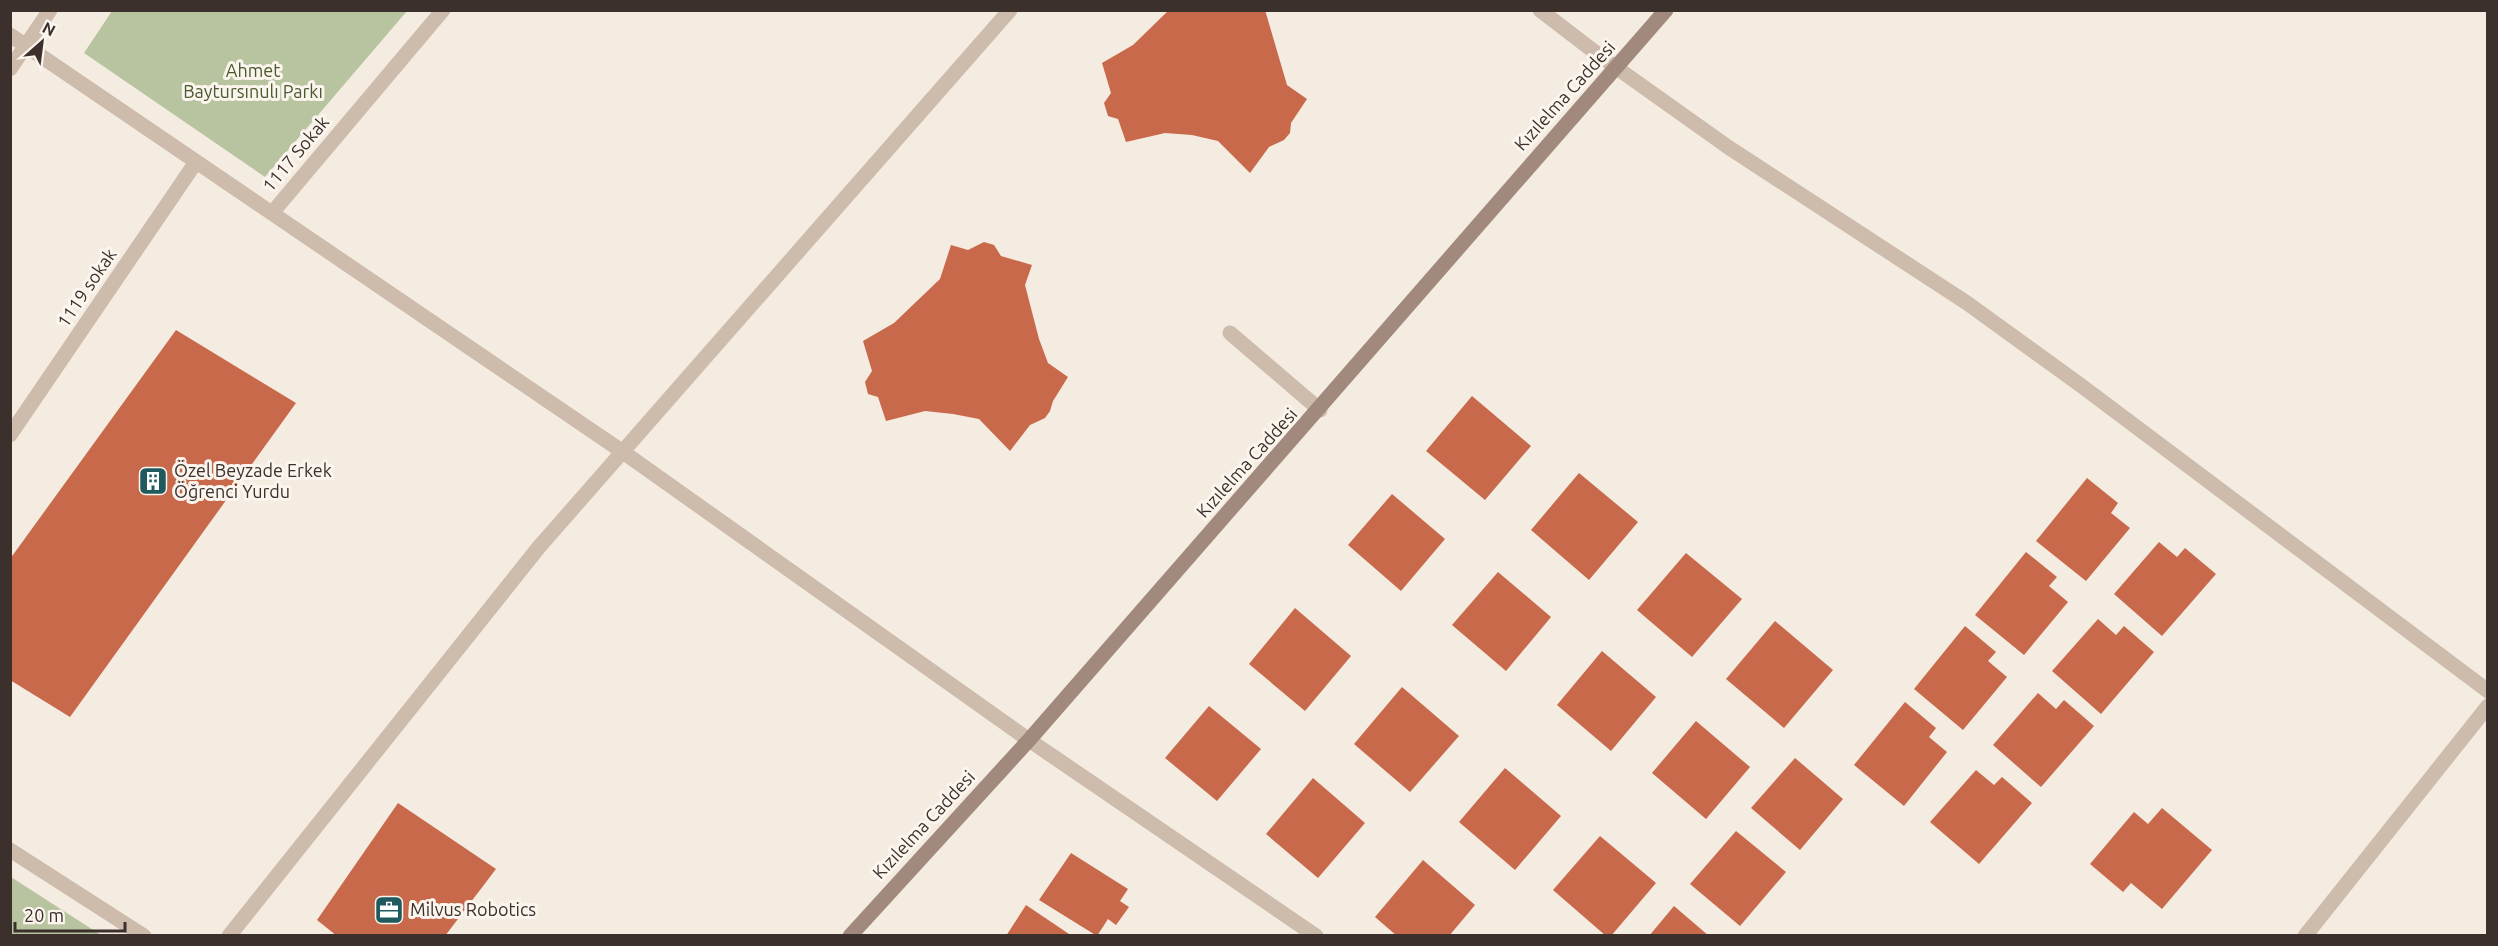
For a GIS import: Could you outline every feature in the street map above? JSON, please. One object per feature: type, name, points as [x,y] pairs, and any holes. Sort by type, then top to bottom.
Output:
[{"type":"street","points":[[10,69],[50,10]]},
{"type":"street","name":"1117 Sokak","points":[[272,213],[443,10]]},
{"type":"street","points":[[229,936],[532,556],[1010,10]]},
{"type":"street","points":[[1540,10],[1599,56],[1728,147],[1967,303],[2079,384],[2487,691]]},
{"type":"street","name":"Kızılelma Caddesi","points":[[850,936],[1029,740],[1320,410],[1666,10]]},
{"type":"street","points":[[10,35],[622,452],[1029,740],[1316,936]]},
{"type":"street","name":"1119 sokak","points":[[10,435],[196,162]]},
{"type":"street","points":[[1230,333],[1320,410]]},
{"type":"street","points":[[2305,936],[2487,706]]},
{"type":"street","points":[[10,850],[144,936]]},
{"type":"green space","name":"Ahmet Baytursınulı Parkı","points":[[112,11],[407,11],[265,177],[84,53]]},
{"type":"green space","points":[[11,877],[101,935],[11,935]]},
{"type":"building","points":[[1169,10],[1265,10],[1287,85],[1307,99],[1291,123],[1290,133],[1284,140],[1269,147],[1250,173],[1218,141],[1192,135],[1165,133],[1126,142],[1118,119],[1108,116],[1104,103],[1111,93],[1102,63],[1133,45]]},
{"type":"building","points":[[984,242],[994,245],[1001,256],[1032,265],[1025,285],[1039,339],[1048,363],[1068,377],[1045,418],[1030,425],[1010,451],[979,419],[925,411],[886,421],[878,397],[868,394],[865,382],[872,371],[863,341],[894,323],[940,279],[951,245],[968,250]]},
{"type":"building","name":"Özel Beyzade Erkek Öğrenci Yurdu","points":[[176,330],[296,403],[70,717],[10,680],[10,559]]},
{"type":"building","points":[[1472,396],[1531,446],[1485,500],[1426,451]]},
{"type":"building","points":[[1579,473],[1638,522],[1589,580],[1531,530]]},
{"type":"building","points":[[2087,478],[2118,503],[2111,513],[2130,528],[2086,581],[2036,541]]},
{"type":"building","points":[[1392,494],[1445,539],[1401,591],[1348,545]]},
{"type":"building","points":[[2159,542],[2177,557],[2185,548],[2216,574],[2162,636],[2114,594]]},
{"type":"building","points":[[2026,552],[2057,577],[2049,586],[2068,602],[2024,655],[1975,615]]},
{"type":"building","points":[[1686,553],[1742,599],[1692,657],[1637,610]]},
{"type":"building","points":[[1498,572],[1551,617],[1506,671],[1452,625]]},
{"type":"building","points":[[1295,608],[1351,656],[1305,711],[1249,664]]},
{"type":"building","points":[[2098,619],[2116,635],[2124,626],[2154,652],[2101,714],[2052,671]]},
{"type":"building","points":[[1775,621],[1833,670],[1784,728],[1726,679]]},
{"type":"building","points":[[1965,626],[1996,652],[1988,661],[2007,677],[1963,730],[1914,689]]},
{"type":"building","points":[[1602,651],[1656,697],[1611,751],[1557,705]]},
{"type":"building","points":[[1402,687],[1459,736],[1410,792],[1354,744]]},
{"type":"building","points":[[2038,693],[2056,709],[2064,700],[2094,726],[2041,787],[1993,745]]},
{"type":"building","points":[[1905,702],[1936,728],[1929,737],[1947,752],[1904,806],[1854,765]]},
{"type":"building","points":[[1209,706],[1261,749],[1217,801],[1165,758]]},
{"type":"building","points":[[1696,721],[1750,767],[1706,819],[1652,773]]},
{"type":"building","points":[[1795,758],[1843,799],[1800,850],[1751,808]]},
{"type":"building","points":[[1505,768],[1561,816],[1515,870],[1459,822]]},
{"type":"building","points":[[1976,770],[1994,785],[2002,777],[2032,803],[1979,864],[1930,822]]},
{"type":"building","points":[[1313,778],[1365,823],[1318,878],[1266,834]]},
{"type":"building","points":[[398,803],[496,869],[445,936],[337,936],[317,920]]},
{"type":"building","points":[[2162,808],[2212,850],[2162,909],[2131,883],[2123,892],[2090,864],[2134,812],[2148,824]]},
{"type":"building","points":[[1736,831],[1786,872],[1740,926],[1690,884]]},
{"type":"building","points":[[1600,836],[1656,883],[1611,936],[1606,936],[1553,890]]},
{"type":"building","points":[[1071,853],[1128,889],[1120,901],[1129,907],[1116,925],[1108,919],[1097,936],[1039,900]]},
{"type":"building","points":[[1423,860],[1475,905],[1449,936],[1397,936],[1375,917]]},
{"type":"building","points":[[1026,905],[1072,936],[1006,936]]},
{"type":"building","points":[[1674,906],[1709,936],[1649,936]]},
{"type":"place","name":"Özel Beyzade Erkek Öğrenci Yurdu","points":[[153,481]]},
{"type":"place","name":"Milvus Robotics","points":[[389,910]]}]
